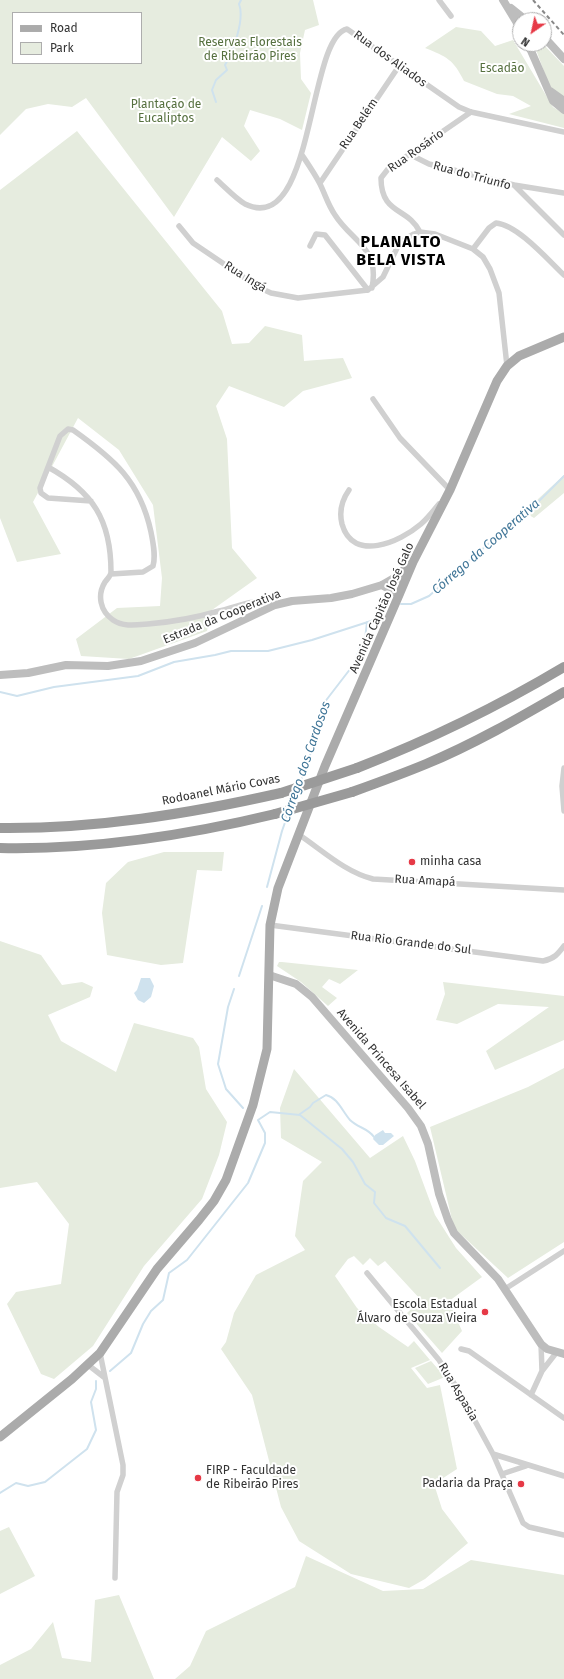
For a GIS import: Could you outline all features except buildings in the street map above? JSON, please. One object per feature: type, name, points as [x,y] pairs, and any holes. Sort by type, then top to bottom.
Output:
[{"type":"highway","name":"Rodoanel Mário Covas","points":[[0,828],[97,825],[236,803],[281,792],[357,768],[426,741],[516,696],[564,667]]},
{"type":"highway","points":[[0,848],[91,847],[136,842],[223,827],[275,814],[352,792],[426,764],[513,722],[564,692]]},
{"type":"main road","points":[[505,3],[516,12]]},
{"type":"main road","points":[[505,3],[512,15]]},
{"type":"main road","points":[[552,45],[564,58]]},
{"type":"main road","points":[[532,52],[553,101],[564,110]]},
{"type":"main road","points":[[547,87],[557,97],[564,101]]},
{"type":"main road","name":"Avenida Capitão José Galo","points":[[0,1437],[72,1379],[100,1353],[157,1269],[214,1201],[226,1180],[253,1105],[267,1049],[270,925],[276,893],[298,834],[399,595],[401,579],[413,562],[449,489],[497,381],[507,366],[519,356],[564,337]]},
{"type":"main road","name":"Estrada da Cooperativa","points":[[0,674],[28,673],[66,665],[108,666],[141,661],[195,643],[275,605],[292,601],[331,598],[401,579]]},
{"type":"main road","points":[[382,585],[399,595]]},
{"type":"main road","name":"Avenida Princesa Isabel","points":[[269,975],[296,984],[312,997],[408,1108],[421,1126],[428,1144],[439,1194],[454,1233],[477,1256],[505,1289],[541,1344],[560,1353]]},
{"type":"street","points":[[439,0],[451,16]]},
{"type":"street","name":"Rua dos Aliados","points":[[217,180],[246,204],[264,206],[274,202],[284,193],[293,178],[302,155],[325,61],[332,41],[342,30],[347,29],[448,101],[471,112],[564,132]]},
{"type":"street","name":"Rua Belém","points":[[320,183],[399,66]]},
{"type":"street","name":"Rua Rosário","points":[[420,232],[412,221],[386,202],[381,188],[381,178],[388,169],[411,155],[471,112]]},
{"type":"street","points":[[302,155],[320,183],[336,216],[353,234],[370,258],[374,270],[370,289]]},
{"type":"street","name":"Rua do Triunfo","points":[[411,155],[430,164],[514,185],[564,235]]},
{"type":"street","points":[[514,185],[564,192]]},
{"type":"street","points":[[473,249],[489,228],[496,223],[503,224],[526,240],[564,275]]},
{"type":"street","name":"Rua Ingá","points":[[179,226],[193,243],[258,287],[271,293],[298,298],[370,289]]},
{"type":"street","points":[[370,289],[383,277],[398,246],[404,239],[420,232],[435,234],[473,249],[483,257],[490,269],[498,293],[507,366]]},
{"type":"street","points":[[310,246],[316,234],[325,234],[370,289]]},
{"type":"street","points":[[349,490],[342,504],[342,521],[344,530],[349,538],[365,547],[387,543],[400,538],[420,525],[440,503],[449,489],[400,438],[374,399]]},
{"type":"street","points":[[91,501],[48,498],[43,496],[40,488],[60,436],[68,429],[73,430],[113,460],[139,496],[144,508],[153,542],[155,560],[153,566],[143,572],[111,574]]},
{"type":"street","points":[[48,467],[74,483],[91,501],[107,532],[111,574],[101,590],[100,598],[102,608],[112,620],[126,625],[161,623],[190,619],[261,601],[275,605]]},
{"type":"street","points":[[564,768],[562,786],[564,811]]},
{"type":"street","name":"Rua Amapá","points":[[298,834],[346,868],[364,876],[373,878],[564,890]]},
{"type":"street","name":"Rua Rio Grande do Sul","points":[[270,925],[543,961],[551,960],[564,946]]},
{"type":"street","points":[[505,1289],[564,1251]]},
{"type":"street","name":"Rua Aspasia","points":[[367,1273],[439,1360],[461,1394],[493,1454],[522,1521],[527,1526],[564,1536]]},
{"type":"street","points":[[541,1344],[542,1371]]},
{"type":"street","points":[[461,1349],[469,1351],[564,1418]]},
{"type":"street","points":[[100,1353],[104,1369],[103,1376],[124,1470],[117,1492],[115,1578]]},
{"type":"street","points":[[531,1394],[542,1371],[560,1353]]},
{"type":"street","points":[[87,1364],[103,1376]]},
{"type":"street","points":[[493,1454],[527,1466],[564,1476]]},
{"type":"street","points":[[502,1474],[527,1466]]},
{"type":"green space","points":[[0,0],[313,0],[319,25],[305,30],[300,53],[301,79],[311,93],[302,130],[280,119],[250,110],[244,126],[260,151],[251,161],[222,137],[174,217],[86,98],[72,107],[48,104],[26,109],[0,135]]},
{"type":"green space","name":"Escadão","points":[[456,27],[481,31],[495,46],[512,40],[512,52],[520,52],[553,107],[564,114],[564,128],[509,114],[531,106],[513,96],[497,94],[464,81],[453,63],[439,54],[425,48]]},
{"type":"green space","points":[[537,52],[551,52],[564,66],[564,97],[552,89],[547,80]]},
{"type":"green space","points":[[77,131],[222,311],[232,344],[249,343],[265,326],[302,335],[304,361],[343,358],[352,378],[303,391],[284,407],[229,386],[216,406],[227,439],[232,548],[257,578],[212,610],[207,631],[129,659],[81,656],[76,639],[117,608],[160,606],[162,578],[153,505],[119,450],[78,418],[33,502],[61,554],[17,562],[0,518],[0,190]]},
{"type":"green space","points":[[564,475],[564,493],[534,518],[524,512]]},
{"type":"green space","points":[[164,852],[224,852],[222,871],[197,870],[183,963],[161,965],[107,955],[102,913],[106,883],[128,862]]},
{"type":"green space","points":[[0,941],[41,955],[62,985],[82,982],[93,987],[90,997],[48,1015],[61,1041],[116,1072],[134,1023],[193,1038],[199,1047],[206,1089],[227,1122],[219,1155],[202,1199],[144,1266],[93,1346],[54,1379],[41,1374],[7,1304],[16,1292],[61,1284],[69,1224],[37,1182],[0,1188]]},
{"type":"green space","points":[[279,962],[358,970],[340,984],[329,979],[322,987],[337,998],[328,1006],[301,982],[277,966]]},
{"type":"green space","points":[[443,982],[564,996],[564,1040],[495,1070],[486,1051],[549,1007],[498,1004],[457,1024],[436,1020],[445,994]]},
{"type":"green space","points":[[564,1068],[564,1242],[508,1278],[454,1228],[430,1127],[528,1087]]},
{"type":"green space","points":[[294,1069],[370,1158],[403,1136],[415,1161],[435,1215],[456,1248],[482,1277],[449,1301],[462,1331],[442,1353],[407,1313],[421,1300],[385,1261],[378,1266],[370,1258],[363,1265],[354,1256],[348,1259],[335,1276],[357,1308],[379,1327],[408,1347],[414,1341],[430,1360],[411,1368],[427,1388],[440,1385],[457,1469],[434,1484],[442,1509],[468,1543],[425,1579],[409,1588],[351,1574],[299,1541],[281,1507],[252,1395],[221,1349],[226,1342],[234,1313],[256,1275],[305,1250],[295,1236],[303,1181],[322,1162],[281,1138],[280,1108]]},
{"type":"green space","points":[[431,1361],[445,1377],[428,1384],[415,1368]]},
{"type":"green space","points":[[9,1527],[35,1576],[0,1594],[0,1531]]},
{"type":"green space","points":[[306,1556],[383,1591],[423,1589],[471,1560],[564,1575],[564,1679],[175,1679],[190,1666],[206,1631],[295,1587]]},
{"type":"green space","points":[[119,1595],[154,1679],[0,1679],[0,1665],[31,1649],[53,1622],[62,1658],[91,1662],[95,1600]]},
{"type":"water","points":[[141,978],[150,978],[154,986],[151,997],[144,1003],[138,1000],[134,993],[137,990]]},
{"type":"water","points":[[383,1130],[385,1133],[391,1133],[394,1136],[383,1145],[379,1145],[373,1139],[375,1135]]},
{"type":"waterway","points":[[216,102],[212,90],[216,80],[227,70],[225,65],[235,44],[239,26],[239,4],[241,0]]},
{"type":"waterway","name":"Córrego da Cooperativa","points":[[401,604],[411,604],[429,596],[528,509],[536,504],[564,476]]},
{"type":"waterway","name":"Córrego da Cooperativa","points":[[0,692],[17,696],[54,687],[138,676],[174,662],[231,651],[268,651],[312,640],[371,621],[382,612]]},
{"type":"waterway","name":"Córrego dos Cardosos","points":[[300,783],[315,741],[324,703],[354,664],[360,647],[365,639],[367,622]]},
{"type":"waterway","name":"Córrego dos Cardosos","points":[[291,806],[297,791]]},
{"type":"waterway","name":"Córrego dos Cardosos","points":[[267,887],[288,814]]},
{"type":"waterway","name":"Córrego dos Cardosos","points":[[239,976],[262,906]]},
{"type":"waterway","name":"Córrego dos Cardosos","points":[[234,989],[228,1007],[218,1064],[226,1089],[243,1108]]},
{"type":"waterway","points":[[300,1114],[313,1103],[326,1095],[337,1102],[350,1120],[372,1134],[374,1137]]},
{"type":"waterway","name":"Córrego dos Cardosos","points":[[110,1371],[131,1353],[143,1324],[151,1311],[163,1300],[169,1273],[187,1260],[248,1183],[265,1143],[265,1133],[258,1120],[270,1112],[300,1115],[342,1149],[353,1162],[365,1184],[375,1192],[374,1203],[386,1218],[405,1226],[440,1268]]},
{"type":"waterway","name":"Córrego dos Cardosos","points":[[0,1493],[16,1483],[28,1486],[45,1482],[87,1449],[96,1430],[91,1402],[96,1389],[96,1381]]},
{"type":"railway","points":[[533,0],[564,35]]},
{"type":"place","name":"minha casa","points":[[412,862]]},
{"type":"place","name":"Escola Estadual Álvaro de Souza Vieira","points":[[485,1312]]},
{"type":"place","name":"FIRP - Faculdade de Ribeirão Pires","points":[[198,1478]]},
{"type":"place","name":"Padaria da Praça","points":[[521,1484]]},
{"type":"district","name":"PLANALTO BELA VISTA","points":[[401,252]]},
{"type":"park label","name":"Reservas Florestais de Ribeirão Pires","points":[[250,50]]},
{"type":"park label","name":"Plantação de Eucaliptos","points":[[166,112]]}]
